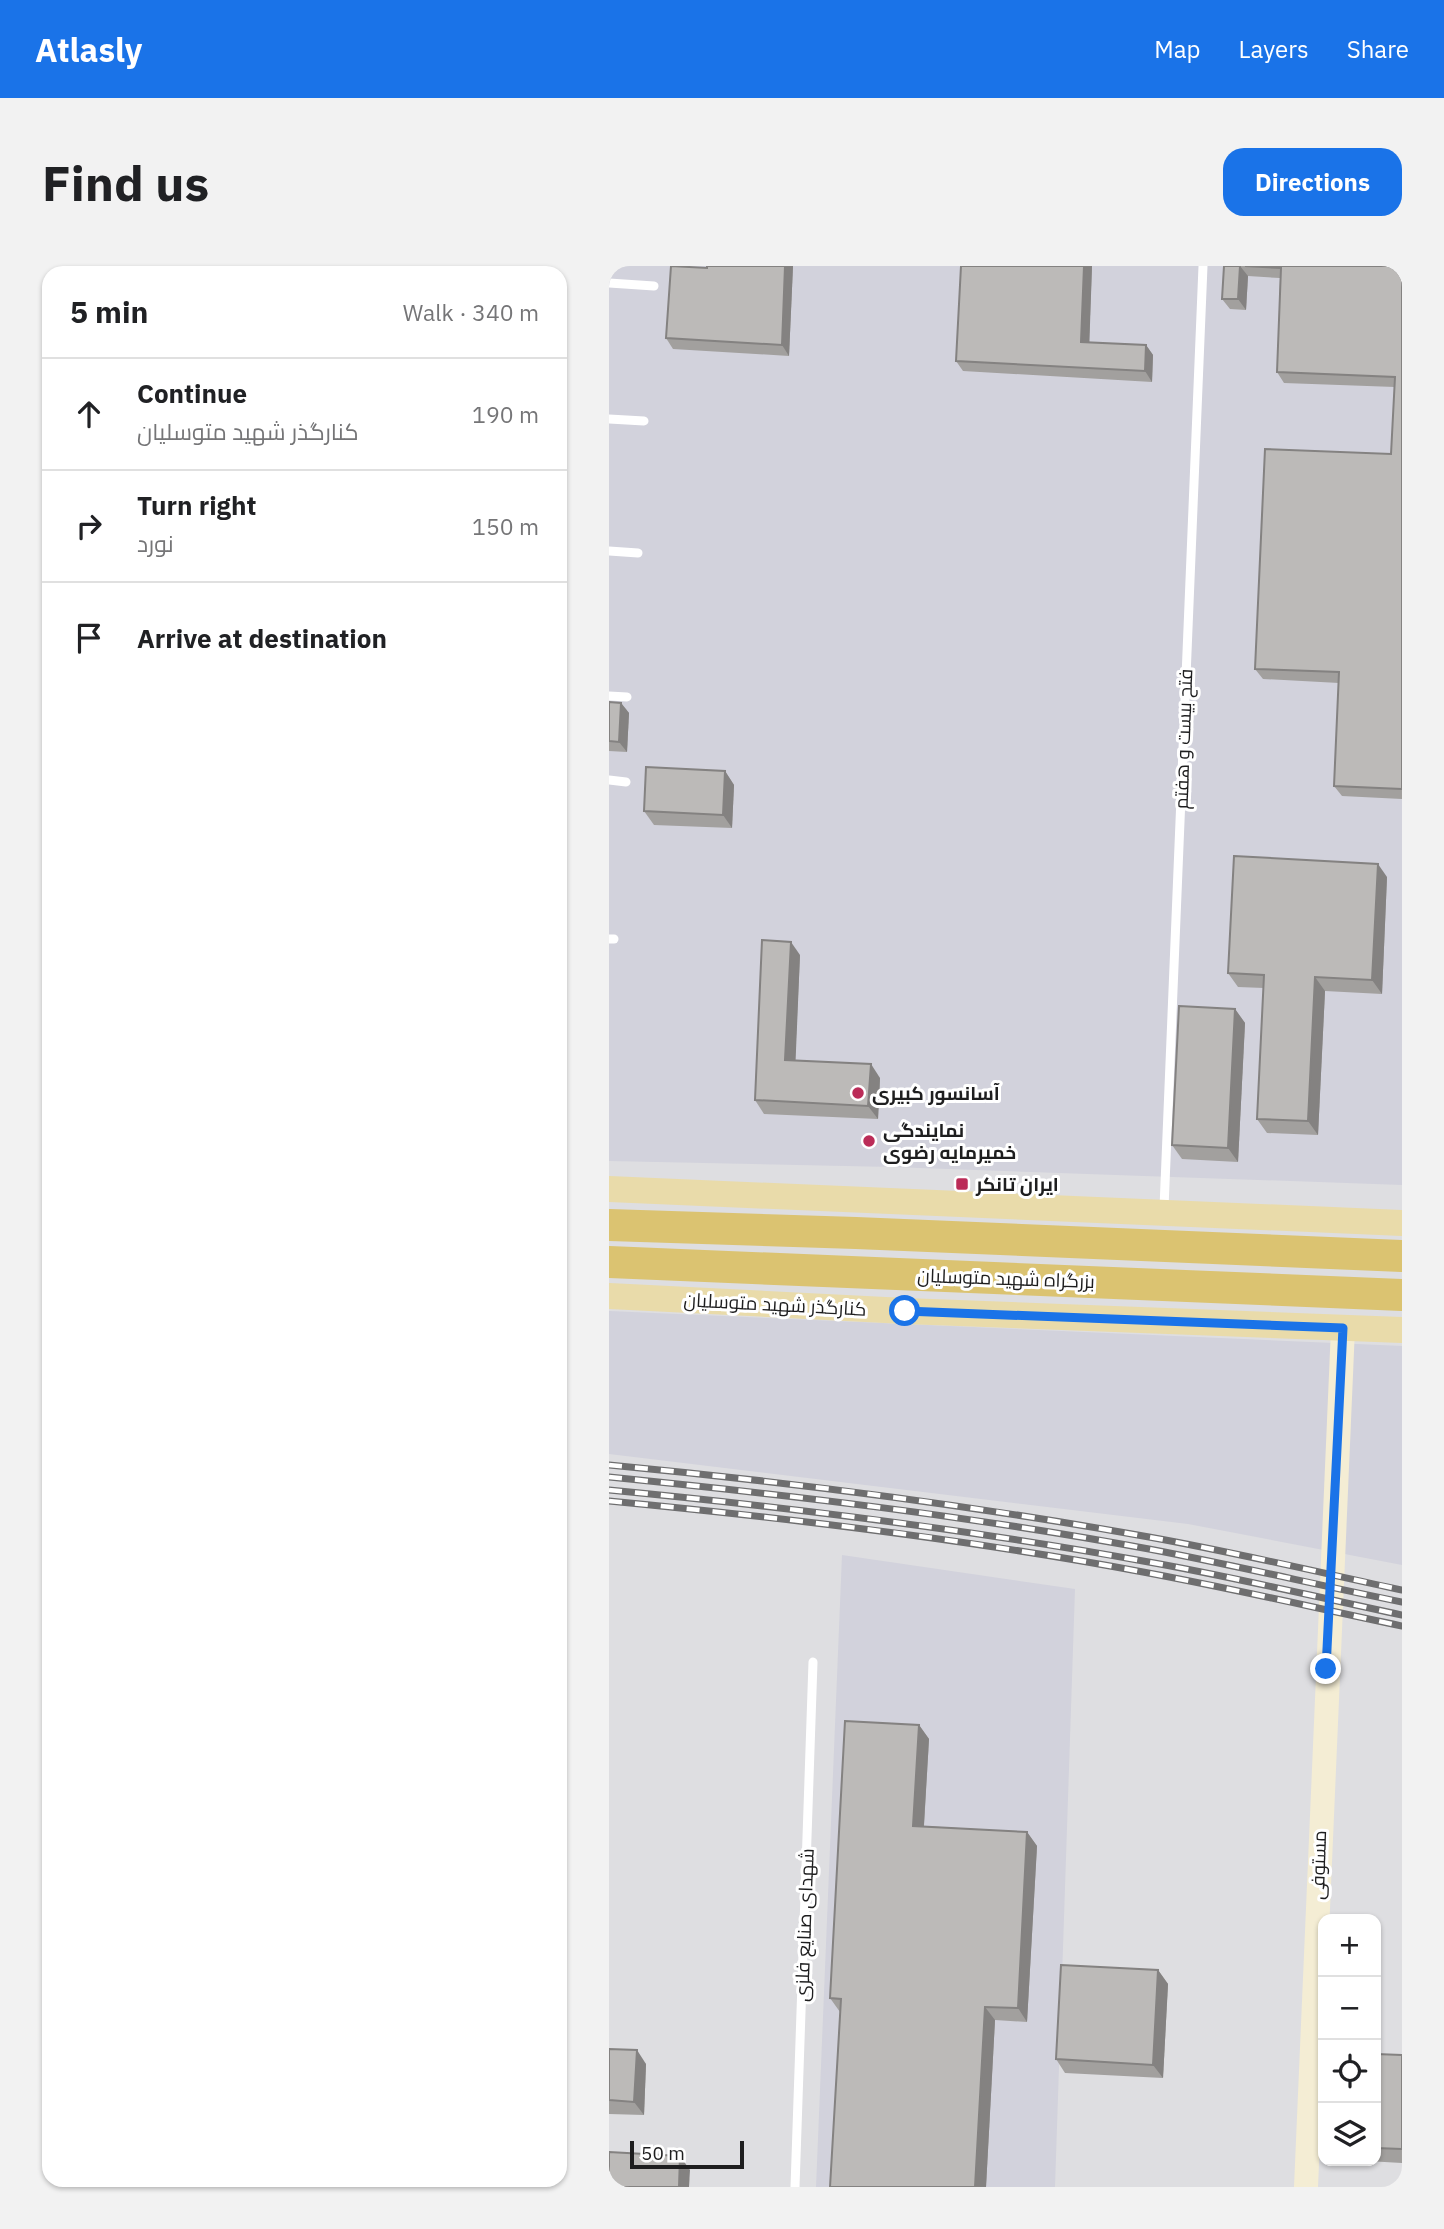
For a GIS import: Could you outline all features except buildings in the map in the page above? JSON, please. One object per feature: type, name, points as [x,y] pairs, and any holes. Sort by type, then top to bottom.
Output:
[{"type":"highway","name":"بزرگراه شهید متوسلیان","points":[[609,1226],[1402,1256]]},
{"type":"highway","name":"بزرگراه شهید متوسلیان","points":[[609,1262],[1402,1295]]},
{"type":"main road","points":[[609,1189],[1402,1223]]},
{"type":"main road","name":"کنارگذر شهید متوسلیان","points":[[609,1296],[905,1311],[1402,1330]]},
{"type":"street","name":"مستوفی","points":[[1306,2187],[1326,1669],[1343,1328]]},
{"type":"lane","name":"فتح بیست و هفتم","points":[[1163,1213],[1203,266]]},
{"type":"lane","points":[[609,283],[654,286]]},
{"type":"lane","points":[[609,419],[644,422]]},
{"type":"lane","points":[[609,551],[638,553]]},
{"type":"lane","points":[[609,696],[627,697]]},
{"type":"lane","points":[[609,780],[626,782]]},
{"type":"lane","name":"شهدای صنایع فلزی","points":[[795,2187],[813,1662]]},
{"type":"shaded area","points":[[609,266],[1402,266],[1402,1185],[892,1167],[609,1161]]},
{"type":"shaded area","points":[[609,1311],[1402,1346],[1402,1565],[1188,1524],[609,1454]]},
{"type":"shaded area","points":[[842,1555],[1075,1589],[1055,2187],[816,2187]]},
{"type":"railway","points":[[609,1465],[812,1487],[1082,1525],[1402,1590]]},
{"type":"railway","points":[[609,1477],[812,1499],[1015,1526],[1149,1549],[1402,1602]]},
{"type":"railway","points":[[609,1490],[810,1511],[1077,1549],[1241,1580],[1402,1615]]},
{"type":"railway","points":[[609,1501],[810,1522],[1010,1549],[1176,1578],[1402,1626]]},
{"type":"place","name":"آسانسور کبیری","points":[[858,1093]]},
{"type":"place","name":"نمایندگی خمیرمایه رضوی","points":[[869,1141]]},
{"type":"place","name":"ایران تانکر","points":[[962,1184]]},
{"type":"route","points":[[905,1311],[1343,1328],[1326,1669]]}]
